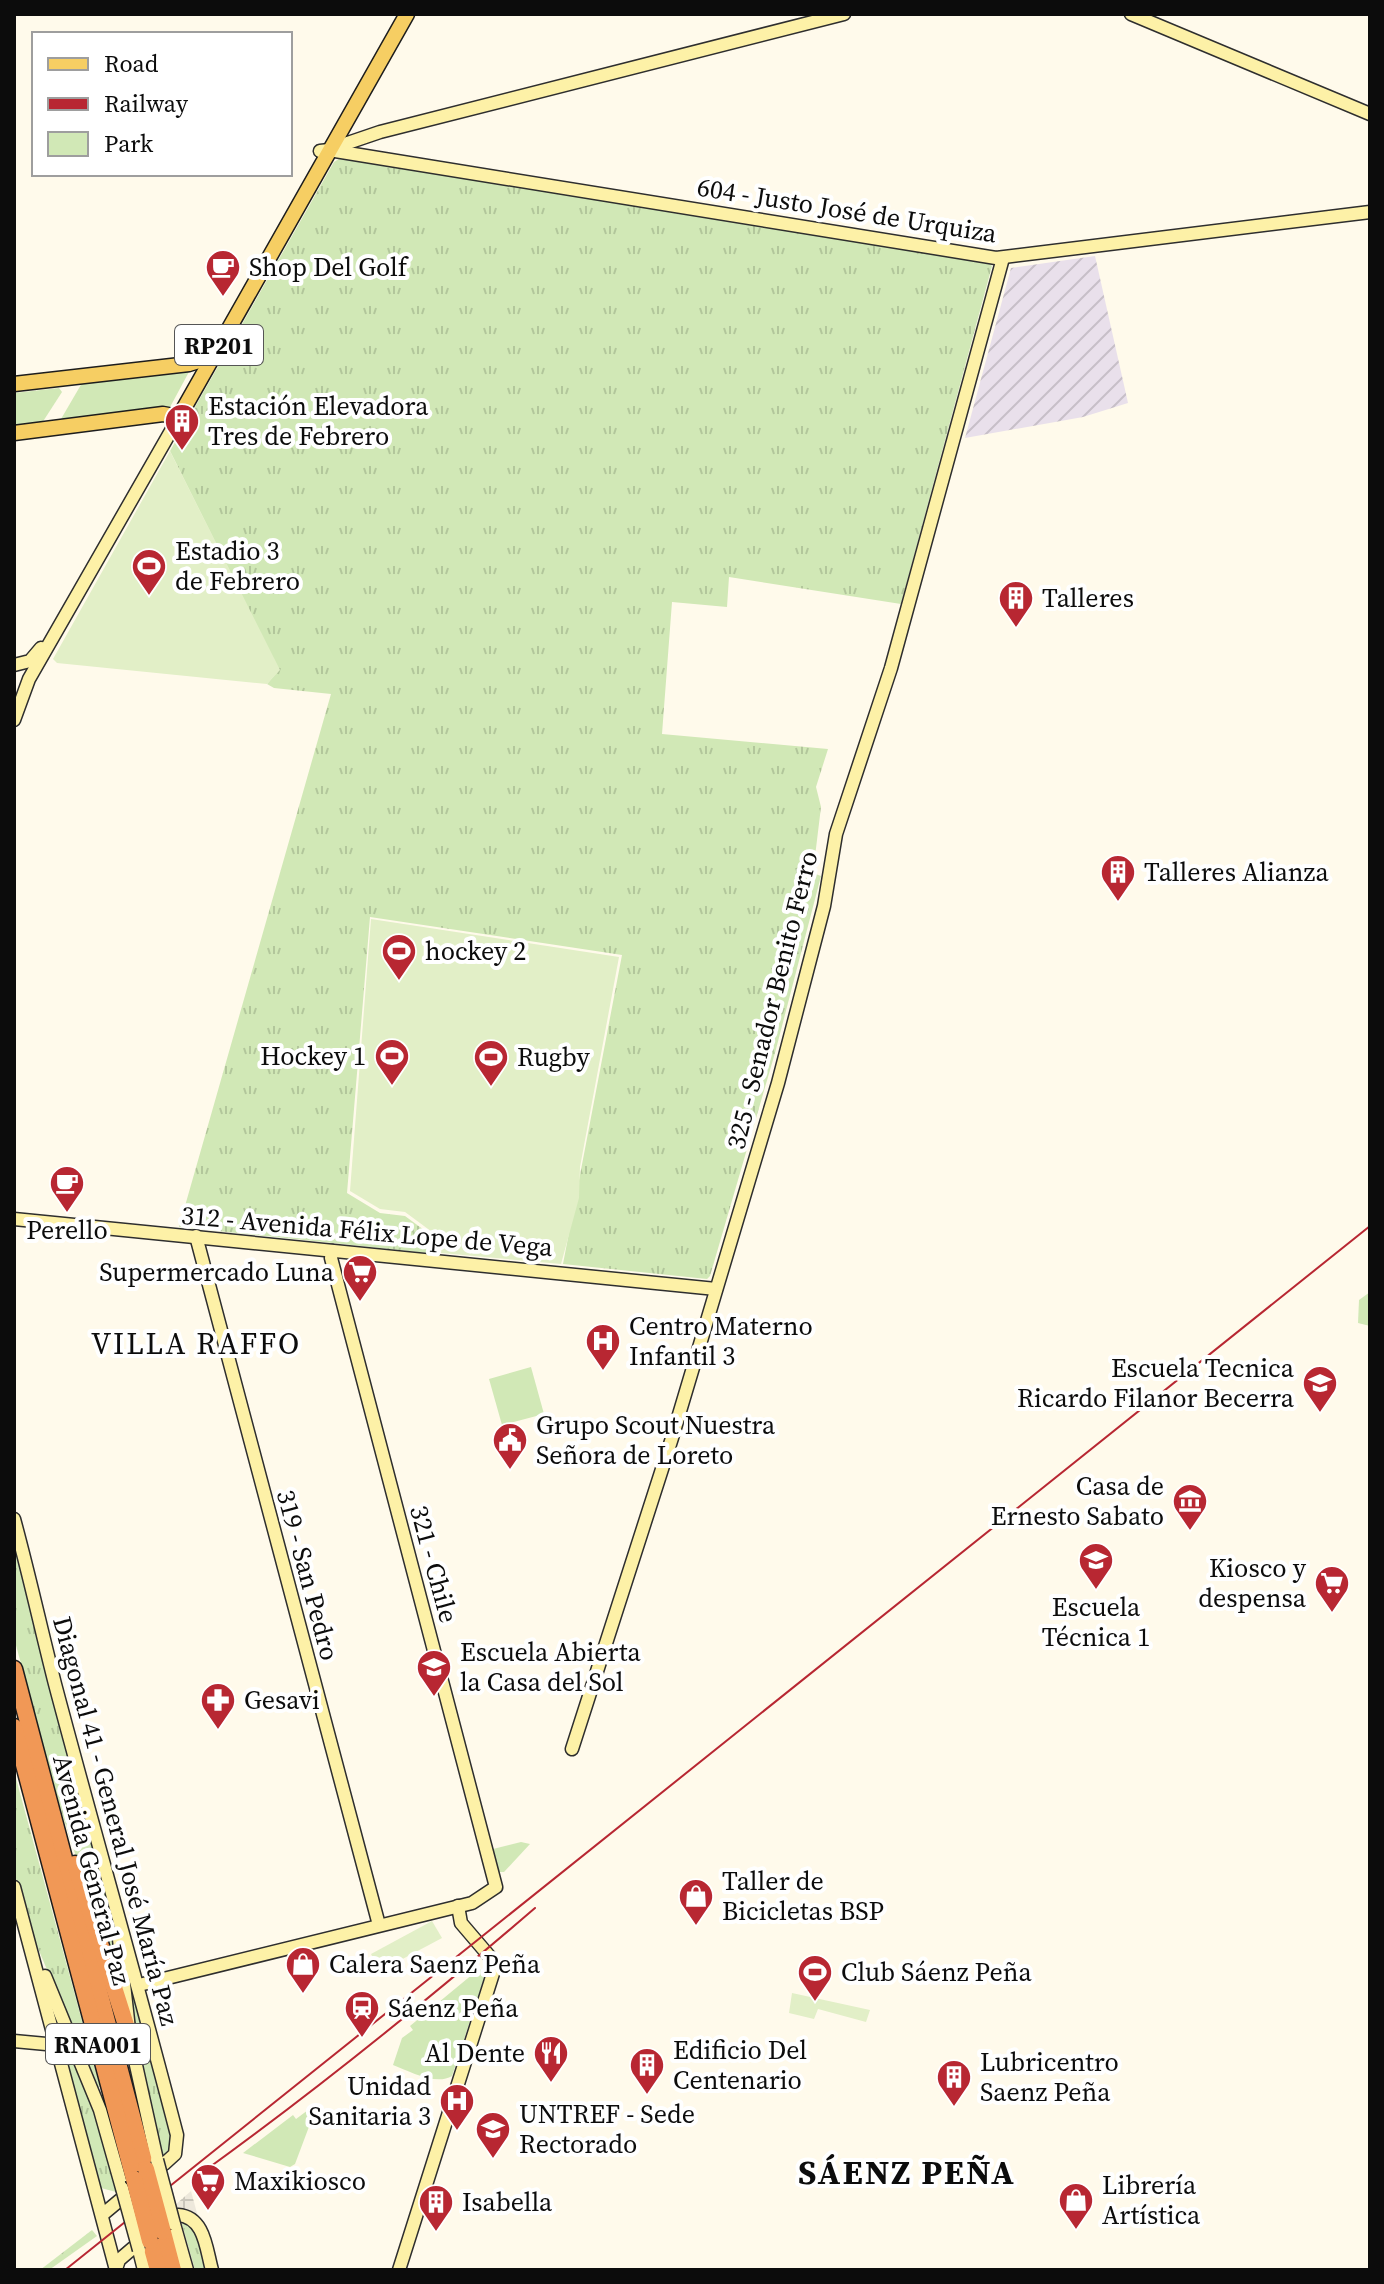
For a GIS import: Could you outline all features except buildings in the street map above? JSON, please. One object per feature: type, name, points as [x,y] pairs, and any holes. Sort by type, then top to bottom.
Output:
[{"type":"highway","name":"Avenida General Paz","points":[[14,1669],[156,2235],[158,2270]]},
{"type":"highway","name":"Avenida General Paz","points":[[14,1727],[141,2177]]},
{"type":"highway","points":[[44,1784],[86,1895],[130,2038]]},
{"type":"highway","name":"Avenida General Paz","points":[[156,2235],[173,2270]]},
{"type":"main road","name":"RP201","points":[[175,416],[399,14]]},
{"type":"main road","name":"RP201","points":[[175,416],[202,360],[407,14]]},
{"type":"main road","name":"RP201","points":[[14,384],[202,360]]},
{"type":"main road","points":[[14,433],[175,416]]},
{"type":"street","points":[[325,150],[380,132],[844,14]]},
{"type":"street","points":[[1131,14],[1370,114]]},
{"type":"street","name":"604 - Justo José de Urquiza","points":[[325,150],[567,186],[988,258],[1370,212]]},
{"type":"street","name":"325 - Senador Benito Ferro","points":[[572,1749],[778,1083],[824,906],[841,817],[891,668],[1003,258]]},
{"type":"street","points":[[14,666],[30,661],[41,647],[175,416]]},
{"type":"street","points":[[14,720],[33,673],[175,416]]},
{"type":"street","points":[[14,666],[33,673]]},
{"type":"street","name":"312 - Avenida Félix Lope de Vega","points":[[14,1219],[196,1236],[332,1255],[716,1289]]},
{"type":"street","name":"319 - San Pedro","points":[[196,1236],[379,1925]]},
{"type":"street","name":"321 - Chile","points":[[332,1255],[496,1887],[481,1899],[458,1906]]},
{"type":"street","name":"Diagonal 41 - General José María Paz","points":[[14,1519],[177,2135],[175,2154],[141,2177]]},
{"type":"street","name":"Avenida General Paz","points":[[14,1887],[116,2270]]},
{"type":"street","points":[[139,1985],[458,1906],[461,1923],[496,1964],[399,2270]]},
{"type":"street","name":"Avenida General Paz","points":[[120,1924],[141,2177],[156,2235],[187,2270]]},
{"type":"street","name":"Avenida General Paz","points":[[31,1948],[66,2023],[100,2110],[141,2177]]},
{"type":"street","points":[[14,2041],[57,2045]]},
{"type":"street","points":[[102,2215],[141,2177]]},
{"type":"street","points":[[116,2270],[119,2260],[189,2217],[200,2228],[212,2270]]},
{"type":"street","name":"Avenida General Paz","points":[[144,2270],[156,2235]]},
{"type":"shaded area","points":[[1095,256],[1128,403],[1083,417],[965,438],[1011,268]]},
{"type":"shaded area","points":[[191,2191],[198,2217],[176,2210],[175,2205]]},
{"type":"green space","points":[[342,157],[989,263],[992,266],[901,604],[729,577],[727,607],[672,602],[662,734],[828,749],[816,787],[821,807],[813,873],[821,876],[775,1053],[707,1279],[563,1264],[622,955],[370,917],[347,1193],[380,1213],[405,1216],[439,1241],[437,1254],[179,1227],[331,694],[274,688],[267,684],[279,670],[170,451],[334,162]]},
{"type":"green space","points":[[190,370],[169,409],[61,419],[82,383]]},
{"type":"green space","points":[[59,388],[62,392],[42,423],[14,426],[14,393]]},
{"type":"green space","points":[[170,451],[280,670],[267,684],[57,663],[53,659]]},
{"type":"green space","points":[[371,919],[619,957],[580,1167],[579,1198],[561,1264],[441,1253],[443,1240],[405,1212],[380,1209],[350,1191]]},
{"type":"green space","points":[[1370,1292],[1370,1326],[1358,1323],[1359,1300]]},
{"type":"green space","points":[[531,1367],[544,1414],[502,1425],[489,1379]]},
{"type":"green space","points":[[14,1542],[108,1894],[120,1990],[62,1814],[14,1638]]},
{"type":"green space","points":[[14,1771],[100,2087],[96,2087],[30,1929],[14,1871]]},
{"type":"green space","points":[[521,1842],[530,1844],[504,1872],[499,1872],[493,1849]]},
{"type":"green space","points":[[432,1921],[442,1938],[380,1971],[371,1954]]},
{"type":"green space","points":[[479,1969],[486,1972],[452,2076],[446,2079],[431,2078],[393,2065],[402,2038],[413,2030],[410,2026]]},
{"type":"green space","points":[[133,1985],[172,2135],[169,2149],[162,2157],[138,2063],[127,1986]]},
{"type":"green space","name":"Club Sáenz Peña","points":[[792,1993],[870,2010],[866,2022],[818,2009],[814,2019],[789,2013]]},
{"type":"green space","points":[[56,2013],[97,2115],[116,2192],[101,2188],[93,2166],[52,2014]]},
{"type":"green space","points":[[308,2110],[313,2116],[295,2164],[290,2167],[243,2153],[293,2115],[296,2119]]},
{"type":"green space","points":[[181,2221],[197,2232],[207,2270],[195,2270]]},
{"type":"green space","points":[[92,2230],[97,2236],[49,2270],[40,2270]]},
{"type":"railway","points":[[65,2270],[1370,1226]]},
{"type":"railway","points":[[203,2172],[372,2043],[535,1908]]},
{"type":"place","name":"Shop Del Golf","points":[[223,298]]},
{"type":"place","name":"Estación Elevadora Tres de Febrero","points":[[182,452]]},
{"type":"place","name":"Estadio 3 de Febrero","points":[[149,597]]},
{"type":"place","name":"Talleres","points":[[1016,629]]},
{"type":"place","name":"Talleres Alianza","points":[[1118,903]]},
{"type":"place","name":"hockey 2","points":[[399,982]]},
{"type":"place","name":"Hockey 1","points":[[392,1087]]},
{"type":"place","name":"Rugby","points":[[491,1088]]},
{"type":"place","name":"Perello","points":[[67,1214]]},
{"type":"place","name":"Supermercado Luna","points":[[360,1303]]},
{"type":"place","name":"Centro Materno Infantil 3","points":[[603,1372]]},
{"type":"place","name":"Escuela Tecnica Ricardo Filanor Becerra","points":[[1320,1414]]},
{"type":"place","name":"Grupo Scout Nuestra Señora de Loreto","points":[[510,1471]]},
{"type":"place","name":"Casa de Ernesto Sabato","points":[[1190,1532]]},
{"type":"place","name":"Escuela Técnica 1","points":[[1096,1591]]},
{"type":"place","name":"Kiosco y despensa","points":[[1332,1614]]},
{"type":"place","name":"Escuela Abierta la Casa del Sol","points":[[434,1698]]},
{"type":"place","name":"Gesavi","points":[[218,1731]]},
{"type":"place","name":"Taller de Bicicletas BSP","points":[[696,1927]]},
{"type":"place","name":"Calera Saenz Peña","points":[[303,1995]]},
{"type":"place","name":"Club Sáenz Peña","points":[[815,2003]]},
{"type":"place","name":"Sáenz Peña","points":[[362,2039]]},
{"type":"place","name":"Al Dente","points":[[551,2084]]},
{"type":"place","name":"Edificio Del Centenario","points":[[647,2096]]},
{"type":"place","name":"Lubricentro Saenz Peña","points":[[954,2108]]},
{"type":"place","name":"Unidad Sanitaria 3","points":[[457,2132]]},
{"type":"place","name":"UNTREF - Sede Rectorado","points":[[493,2160]]},
{"type":"place","name":"Maxikiosco","points":[[208,2212]]},
{"type":"place","name":"Librería Artística","points":[[1076,2231]]},
{"type":"place","name":"Isabella","points":[[436,2233]]},
{"type":"district","name":"VILLA RAFFO","points":[[196,1343]]},
{"type":"district","name":"SÁENZ PEÑA","points":[[907,2172]]}]
